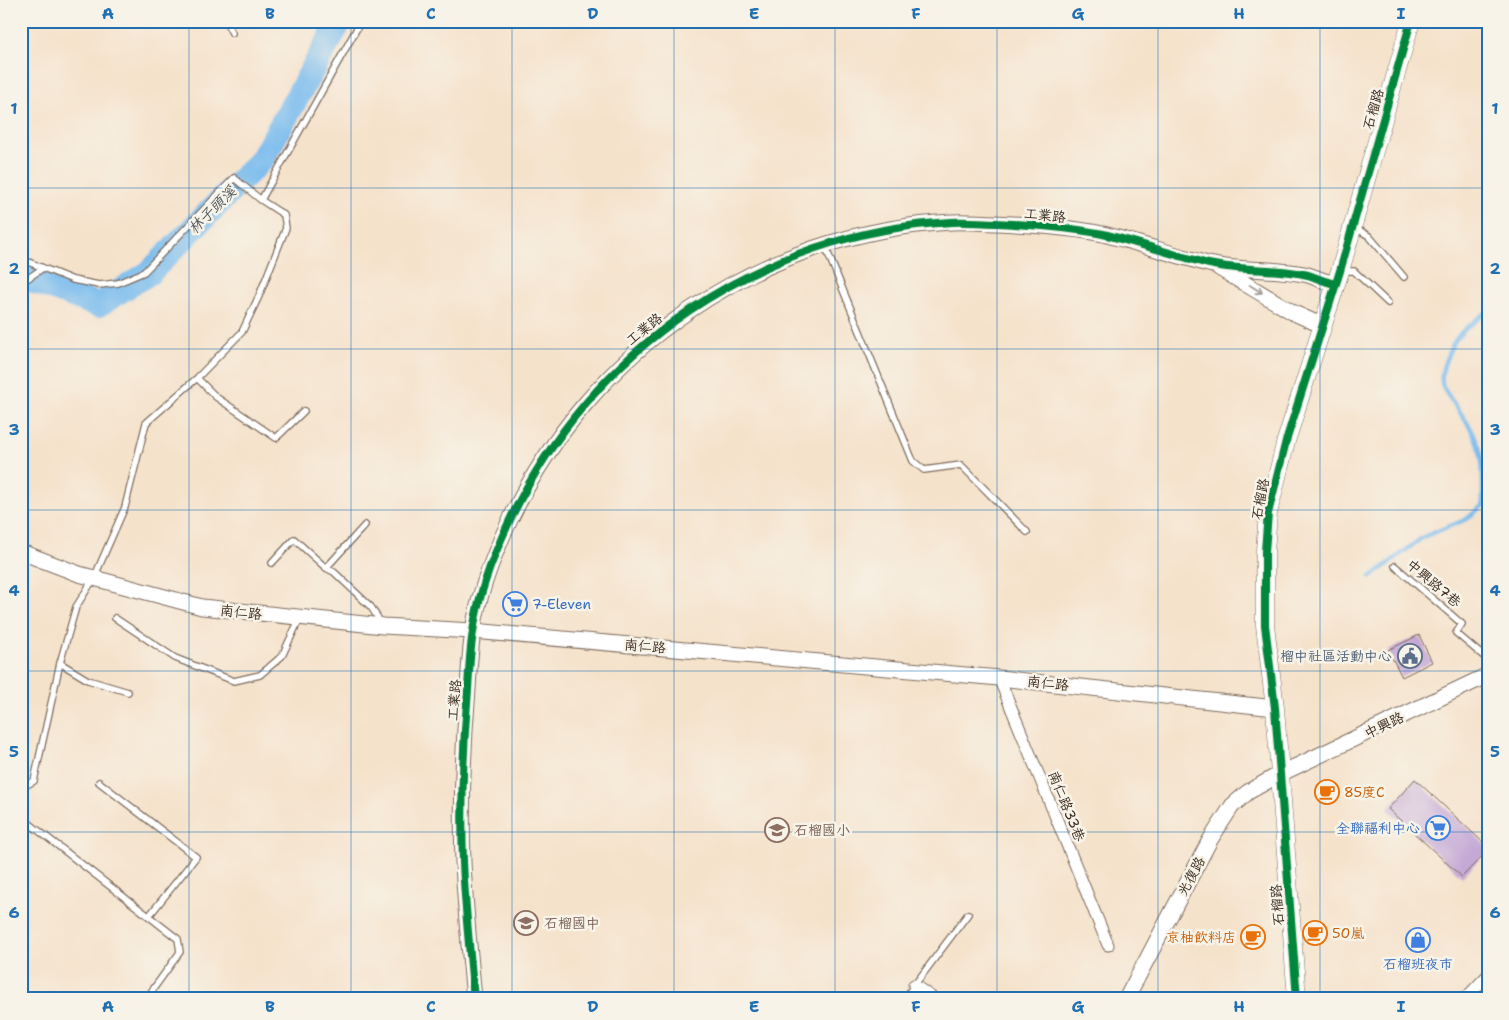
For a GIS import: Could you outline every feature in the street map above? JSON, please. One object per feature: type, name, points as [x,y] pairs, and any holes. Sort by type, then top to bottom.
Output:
[{"type":"main road","name":"石榴路","points":[[1297,999],[1275,708],[1265,625],[1265,551],[1268,513],[1286,441],[1338,278],[1412,21]]},
{"type":"street","name":"工業路","points":[[474,999],[463,863],[462,807],[463,742],[473,631],[480,598],[503,536],[533,476],[570,421],[592,395],[637,350],[686,312],[739,280],[795,254],[824,244],[898,228],[954,222],[1037,225],[1102,234],[1214,265],[1338,278]]},
{"type":"street","name":"工業路","points":[[1214,265],[1294,313],[1323,326]]},
{"type":"street","name":"南仁路","points":[[21,552],[79,574],[202,608],[383,626],[473,631],[999,678],[1275,708]]},
{"type":"street","name":"中興路","points":[[1280,774],[1488,675]]},
{"type":"street","name":"南仁路33巷","points":[[999,678],[1108,945]]},
{"type":"street","name":"光復路","points":[[1126,999],[1210,840],[1232,806],[1248,792],[1280,774]]},
{"type":"street","points":[[1465,999],[1488,975]]},
{"type":"street","points":[[914,985],[934,999]]},
{"type":"lane","points":[[226,21],[232,33]]},
{"type":"lane","points":[[261,200],[361,21]]},
{"type":"lane","points":[[21,259],[73,280],[99,285],[118,284],[144,272],[234,178],[261,200],[284,215],[286,228],[259,296],[242,332],[197,378],[146,423],[125,507],[94,578],[76,607],[60,663],[34,781],[21,788]]},
{"type":"lane","points":[[1353,225],[1368,236],[1404,277]]},
{"type":"lane","points":[[824,244],[913,460],[924,470],[961,465],[1027,532]]},
{"type":"lane","points":[[21,283],[43,268]]},
{"type":"lane","points":[[1338,278],[1354,272],[1388,303]]},
{"type":"lane","points":[[197,378],[216,397],[276,438],[304,411]]},
{"type":"lane","points":[[326,568],[366,525]]},
{"type":"lane","points":[[272,563],[294,539],[371,606],[383,626]]},
{"type":"lane","name":"中興路7巷","points":[[1395,566],[1462,624],[1456,633],[1488,660]]},
{"type":"lane","points":[[116,618],[175,658],[234,680],[260,675],[282,656],[300,618]]},
{"type":"lane","points":[[60,663],[88,680],[128,692]]},
{"type":"lane","points":[[99,782],[196,857],[149,916]]},
{"type":"lane","points":[[21,817],[178,939],[180,952],[146,999]]},
{"type":"lane","points":[[904,999],[968,914]]},
{"type":"building","name":"榴中社區活動中心","points":[[1419,635],[1432,662],[1402,677],[1388,650]]},
{"type":"building","name":"全聯福利中心","points":[[1415,779],[1488,847],[1488,850],[1462,877],[1388,809]]},
{"type":"waterway","name":"林子頭溪","points":[[21,276],[98,305],[149,273],[262,159],[340,21]]},
{"type":"waterway","points":[[1371,577],[1423,537],[1467,519],[1483,505],[1480,451],[1474,434],[1444,389],[1442,376],[1449,352],[1457,338],[1467,327],[1488,311]]},
{"type":"cycle path","points":[[1297,999],[1275,708],[1265,625],[1265,551],[1268,513],[1286,441],[1340,271],[1411,21]]},
{"type":"cycle path","points":[[474,999],[466,913],[462,797],[470,660],[478,604],[503,535],[544,460],[586,403],[635,353],[689,310],[749,275],[813,249],[881,231],[952,222],[1063,228],[1103,234],[1211,264],[1297,273],[1335,284]]},
{"type":"place","name":"7-Eleven","points":[[515,604]]},
{"type":"place","name":"榴中社區活動中心","points":[[1410,656]]},
{"type":"place","name":"85度C","points":[[1327,792]]},
{"type":"place","name":"全聯福利中心","points":[[1438,828]]},
{"type":"place","name":"石榴國小","points":[[777,830]]},
{"type":"place","name":"石榴國中","points":[[526,923]]},
{"type":"place","name":"50嵐","points":[[1315,933]]},
{"type":"place","name":"京柚飲料店","points":[[1253,937]]},
{"type":"place","name":"石榴班夜市","points":[[1418,940]]}]
